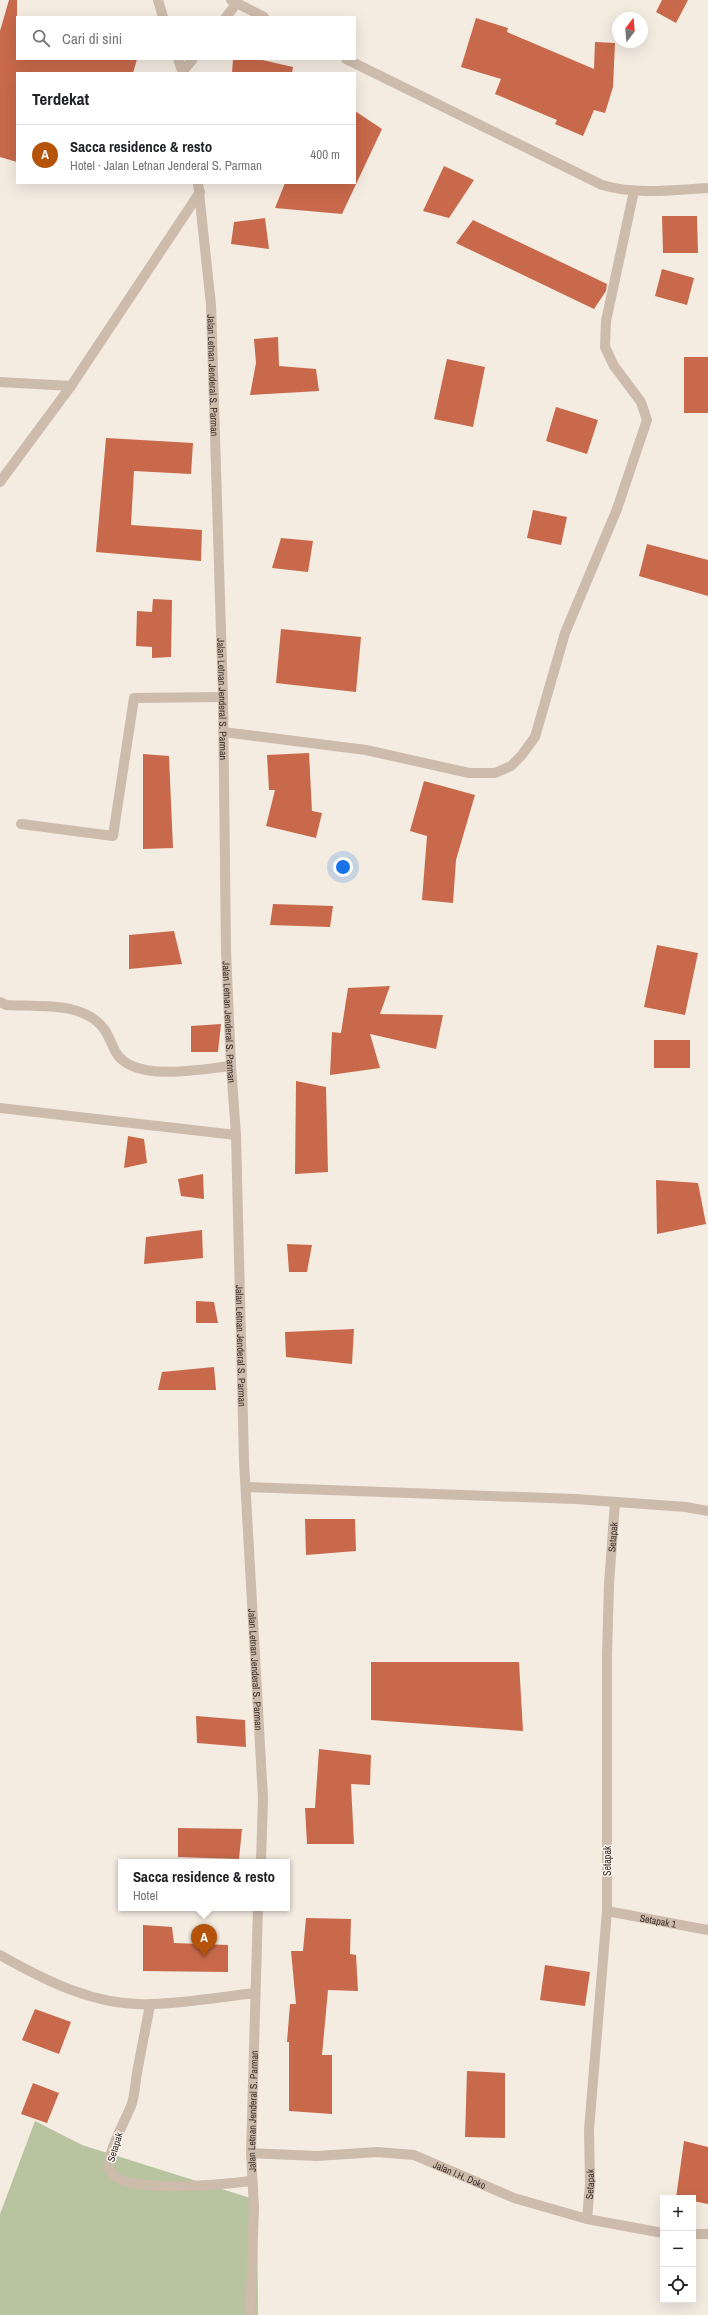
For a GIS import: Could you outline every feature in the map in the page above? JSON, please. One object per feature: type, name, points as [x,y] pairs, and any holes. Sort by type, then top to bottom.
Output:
[{"type":"street","points":[[158,0],[164,16]]},
{"type":"street","points":[[226,16],[234,1],[262,16]]},
{"type":"street","points":[[178,60],[183,72]]},
{"type":"street","points":[[183,72],[192,60]]},
{"type":"street","points":[[348,60],[602,185],[622,190],[634,191],[708,188]]},
{"type":"street","points":[[0,482],[70,386],[199,187]]},
{"type":"street","name":"Jalan Letnan Jenderal S. Parman","points":[[199,187],[211,305],[223,732],[223,828],[231,1066],[236,1135],[246,1487],[263,1798],[260,1859]]},
{"type":"street","points":[[223,732],[366,750],[469,773],[495,772],[511,766],[521,756],[535,737],[565,633],[617,509],[647,420],[641,402],[614,366],[605,347],[606,321],[634,191]]},
{"type":"street","points":[[0,382],[70,386]]},
{"type":"street","points":[[21,824],[113,836],[134,698],[222,697]]},
{"type":"street","points":[[0,1002],[6,1005],[63,1008],[90,1015],[104,1029],[115,1053],[130,1065],[163,1072],[231,1066]]},
{"type":"street","points":[[0,1108],[236,1135]]},
{"type":"street","points":[[246,1487],[615,1502],[686,1507],[708,1511]]},
{"type":"street","name":"Setapak","points":[[587,2218],[590,2184],[589,2130],[607,1911],[607,1655],[609,1584],[615,1502]]},
{"type":"street","name":"Jalan Letnan Jenderal S. Parman","points":[[250,2315],[254,2208],[251,2181],[251,2153],[254,1993],[258,1911]]},
{"type":"street","name":"Setapak 1","points":[[607,1911],[708,1930]]},
{"type":"street","points":[[0,1956],[42,1979],[74,1992],[110,2001],[150,2005],[254,1993]]},
{"type":"street","name":"Setapak","points":[[150,2005],[132,2101],[110,2159],[109,2170],[114,2177],[132,2183],[153,2185],[211,2185],[251,2181]]},
{"type":"street","name":"Jalan I.H. Doko","points":[[251,2153],[317,2156],[377,2152],[414,2155],[514,2198],[587,2218],[660,2232]]},
{"type":"street","points":[[696,2234],[708,2234]]},
{"type":"green space","points":[[35,2121],[82,2145],[257,2200],[258,2315],[0,2315],[0,2214]]},
{"type":"building","points":[[9,0],[17,0],[16,60],[137,60],[133,72],[16,72],[16,162],[0,157],[0,31]]},
{"type":"building","points":[[662,0],[688,0],[676,23],[656,12]]},
{"type":"building","points":[[476,18],[508,28],[507,32],[594,69],[595,42],[612,43],[612,48],[615,48],[613,87],[605,113],[594,110],[583,136],[555,124],[557,120],[495,94],[501,79],[461,67]]},
{"type":"building","points":[[233,60],[262,60],[293,67],[292,72],[232,72]]},
{"type":"building","points":[[356,112],[382,129],[342,214],[275,208],[285,184],[356,184]]},
{"type":"building","points":[[444,166],[474,180],[449,218],[423,211]]},
{"type":"building","points":[[662,216],[697,216],[698,253],[663,253]]},
{"type":"building","points":[[265,218],[269,249],[231,244],[234,222]]},
{"type":"building","points":[[473,220],[607,284],[606,291],[594,309],[456,243]]},
{"type":"building","points":[[662,269],[694,278],[687,305],[655,296]]},
{"type":"building","points":[[278,337],[279,366],[316,369],[319,391],[250,395],[256,363],[254,339]]},
{"type":"building","points":[[684,357],[708,357],[708,413],[684,413]]},
{"type":"building","points":[[447,359],[485,367],[473,427],[434,419]]},
{"type":"building","points":[[556,407],[598,420],[587,454],[546,441]]},
{"type":"building","points":[[106,438],[193,443],[191,474],[134,471],[131,525],[202,530],[201,561],[96,552]]},
{"type":"building","points":[[533,510],[567,517],[561,545],[527,538]]},
{"type":"building","points":[[281,538],[313,541],[308,572],[272,568]]},
{"type":"building","points":[[647,544],[708,560],[708,596],[639,576]]},
{"type":"building","points":[[153,599],[172,600],[171,657],[152,658],[152,647],[136,646],[137,611],[152,612]]},
{"type":"building","points":[[281,629],[361,637],[356,692],[276,683]]},
{"type":"building","points":[[309,753],[312,811],[322,813],[316,838],[266,826],[275,790],[269,790],[267,755]]},
{"type":"building","points":[[143,754],[169,756],[173,848],[143,849]]},
{"type":"building","points":[[424,781],[475,795],[456,860],[453,903],[422,900],[427,836],[410,831]]},
{"type":"building","points":[[273,904],[333,906],[330,927],[270,925]]},
{"type":"building","points":[[174,931],[182,964],[129,969],[129,935]]},
{"type":"building","points":[[657,945],[698,953],[685,1015],[644,1007]]},
{"type":"building","points":[[390,986],[380,1014],[443,1015],[436,1049],[370,1034],[380,1068],[330,1075],[332,1032],[341,1033],[348,988]]},
{"type":"building","points":[[221,1024],[218,1052],[191,1052],[191,1026]]},
{"type":"building","points":[[654,1040],[690,1040],[690,1068],[654,1068]]},
{"type":"building","points":[[296,1081],[326,1087],[328,1172],[295,1174]]},
{"type":"building","points":[[128,1136],[144,1139],[147,1163],[124,1168]]},
{"type":"building","points":[[203,1174],[204,1199],[181,1196],[178,1179]]},
{"type":"building","points":[[656,1180],[698,1183],[706,1224],[657,1234]]},
{"type":"building","points":[[202,1230],[203,1258],[144,1264],[146,1237]]},
{"type":"building","points":[[287,1244],[312,1245],[307,1272],[289,1272]]},
{"type":"building","points":[[196,1301],[214,1302],[218,1323],[196,1323]]},
{"type":"building","points":[[354,1329],[352,1364],[286,1357],[285,1332]]},
{"type":"building","points":[[214,1367],[216,1390],[158,1390],[162,1372]]},
{"type":"building","points":[[305,1519],[355,1519],[356,1551],[306,1555]]},
{"type":"building","points":[[371,1662],[519,1662],[523,1731],[371,1720]]},
{"type":"building","points":[[196,1716],[245,1720],[246,1747],[197,1743]]},
{"type":"building","points":[[319,1749],[371,1755],[370,1785],[351,1784],[354,1844],[307,1844],[305,1808],[315,1808]]},
{"type":"building","points":[[178,1828],[242,1829],[239,1859],[178,1857]]},
{"type":"building","points":[[306,1918],[351,1919],[350,1954],[356,1955],[358,1991],[328,1990],[322,2055],[332,2055],[332,2114],[289,2111],[289,2042],[287,2042],[290,2004],[296,2004],[291,1951],[303,1951]]},
{"type":"building","points":[[143,1925],[172,1927],[174,1943],[228,1945],[228,1972],[143,1971]]},
{"type":"building","points":[[545,1965],[590,1972],[585,2006],[540,2000]]},
{"type":"building","points":[[35,2009],[71,2022],[59,2054],[22,2040]]},
{"type":"building","points":[[467,2071],[505,2073],[505,2138],[465,2137]]},
{"type":"building","points":[[33,2083],[59,2093],[47,2123],[21,2114]]},
{"type":"building","points":[[684,2141],[708,2147],[708,2204],[696,2202],[696,2195],[676,2195]]},
{"type":"place","name":"Sacca residence & resto","points":[[204,1957]]}]
